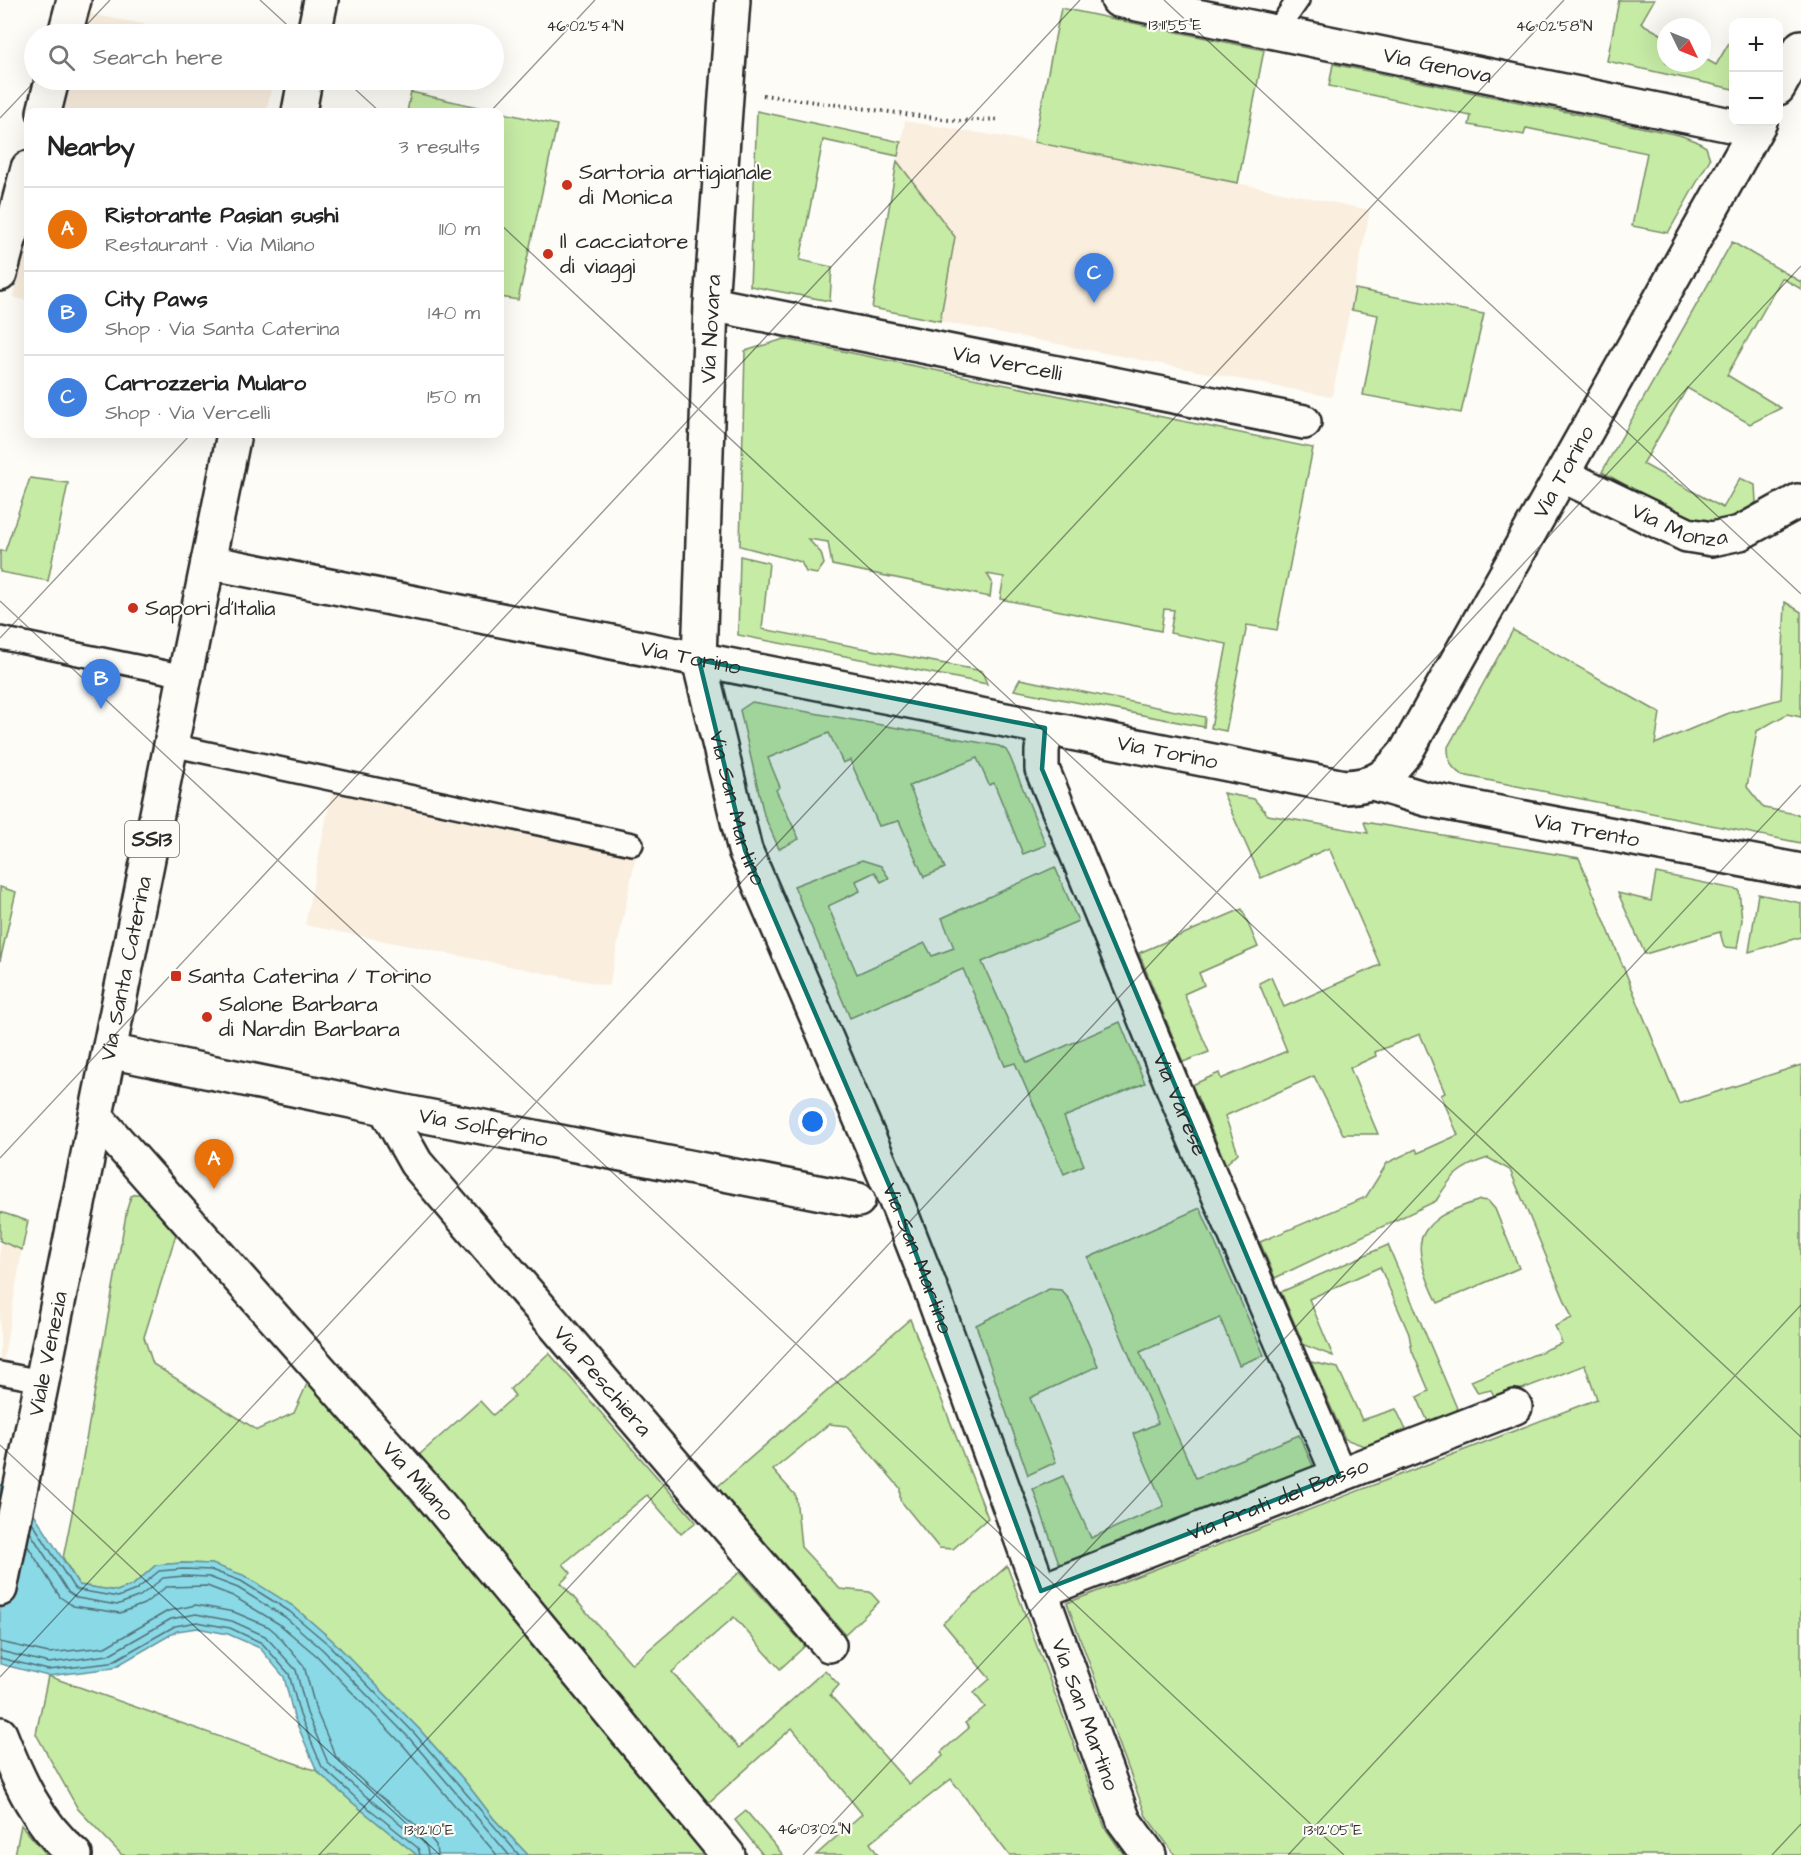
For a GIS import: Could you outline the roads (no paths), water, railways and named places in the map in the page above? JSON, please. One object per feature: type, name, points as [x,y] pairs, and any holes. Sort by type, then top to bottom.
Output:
[{"type":"main road","points":[[67,24],[74,0]]},
{"type":"main road","points":[[316,24],[321,0]]},
{"type":"main road","name":"Via Novara","points":[[699,660],[711,304],[733,0]]},
{"type":"main road","name":"Via Genova","points":[[1118,0],[1729,121]]},
{"type":"main road","points":[[1783,81],[1801,47]]},
{"type":"main road","points":[[45,108],[50,90]]},
{"type":"main road","points":[[300,108],[303,90]]},
{"type":"main road","name":"Via Torino","points":[[208,562],[1344,787],[1358,787],[1374,783],[1391,770],[1406,752],[1757,126]]},
{"type":"main road","points":[[0,274],[24,183]]},
{"type":"main road","name":"Via Vercelli","points":[[711,304],[1304,422]]},
{"type":"main road","name":"Via Santa Caterina","points":[[96,1117],[233,438]]},
{"type":"main road","name":"Via Monza","points":[[1562,475],[1665,526],[1687,535],[1712,539],[1740,533],[1798,501]]},
{"type":"main road","name":"Via San Martino","points":[[699,660],[745,850],[912,1240],[1124,1821],[1149,1855]]},
{"type":"main road","name":"Via Varese","points":[[1046,728],[1042,769],[1186,1119],[1339,1475]]},
{"type":"main road","name":"Via Trento","points":[[1374,783],[1426,799],[1801,871]]},
{"type":"main road","name":"Via Solferino","points":[[109,1051],[385,1108],[858,1200]]},
{"type":"main road","name":"Via Peschiera","points":[[385,1108],[416,1163],[830,1645]]},
{"type":"main road","name":"Viale Venezia","points":[[0,1589],[96,1117]]},
{"type":"main road","name":"Via Milano","points":[[96,1117],[431,1495],[728,1855]]},
{"type":"main road","name":"Via Prati del Basso","points":[[1041,1591],[1515,1407]]},
{"type":"main road","points":[[0,1734],[15,1773],[35,1810],[62,1844],[75,1855]]},
{"type":"lane","points":[[1276,32],[1298,0]]},
{"type":"lane","points":[[0,638],[185,676]]},
{"type":"lane","points":[[171,746],[632,844]]},
{"type":"lane","points":[[0,1373],[42,1381]]},
{"type":"water","points":[[0,1484],[33,1512],[79,1585],[117,1591],[133,1585],[156,1565],[212,1564],[243,1575],[293,1606],[332,1640],[420,1730],[464,1780],[494,1819],[528,1855],[417,1855],[317,1771],[294,1717],[284,1677],[260,1648],[228,1634],[197,1628],[177,1631],[113,1668],[48,1676],[0,1664]]},
{"type":"place","name":"Sartoria artigianale di Monica","points":[[567,185]]},
{"type":"place","name":"Il cacciatore di viaggi","points":[[548,254]]},
{"type":"place","name":"Carrozzeria Mularo","points":[[1094,303]]},
{"type":"place","name":"Sapori d'Italia","points":[[133,608]]},
{"type":"place","name":"City Paws","points":[[101,709]]},
{"type":"place","name":"Santa Caterina / Torino","points":[[176,976]]},
{"type":"place","name":"Salone Barbara di Nardin Barbara","points":[[207,1017]]},
{"type":"place","name":"Ristorante Pasian sushi","points":[[214,1189]]}]
